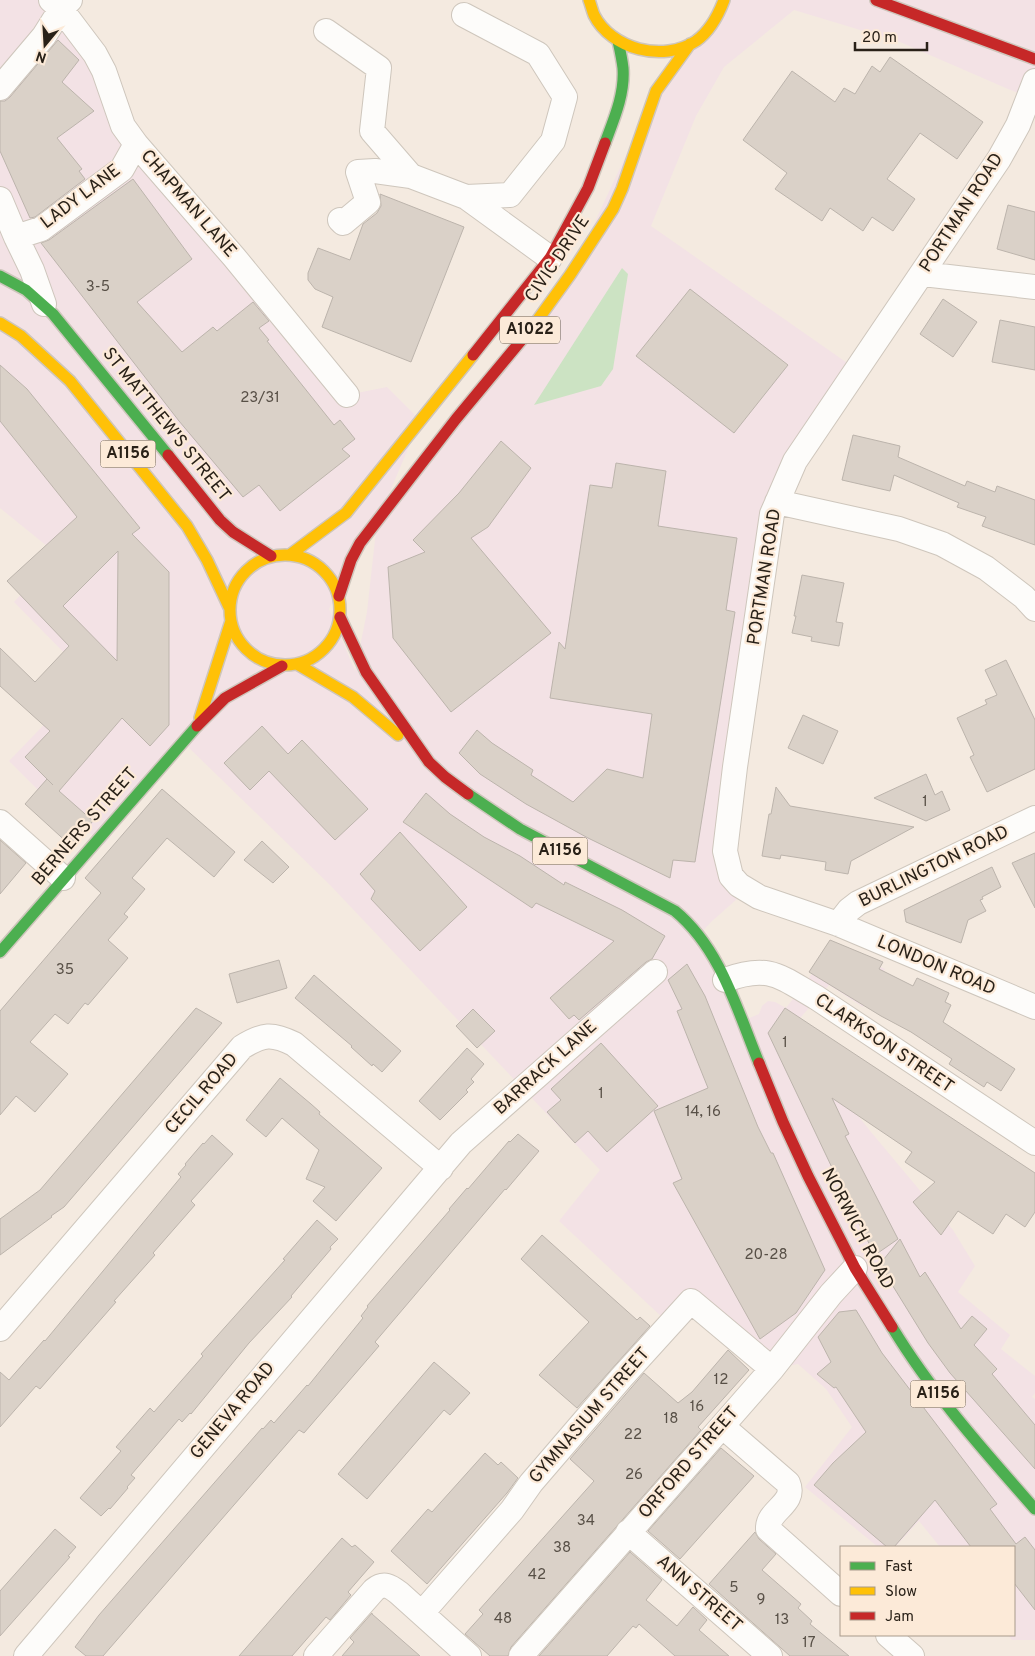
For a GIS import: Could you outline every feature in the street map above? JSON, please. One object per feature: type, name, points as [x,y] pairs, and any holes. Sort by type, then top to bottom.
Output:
[{"type":"main road","points":[[589,0],[594,15],[605,30],[618,41],[635,49],[654,53],[672,51],[690,44],[707,32],[720,14],[737,0]]},
{"type":"main road","points":[[720,14],[724,0]]},
{"type":"main road","points":[[876,0],[1035,59]]},
{"type":"main road","name":"CIVIC DRIVE","points":[[291,554],[346,512],[550,258],[588,188],[618,110],[623,67],[618,41]]},
{"type":"main road","name":"CIVIC DRIVE","points":[[339,596],[351,560],[360,543],[456,419],[524,339],[570,276],[613,209],[622,189],[656,91],[690,44]]},
{"type":"main road","name":"A1156","points":[[0,276],[26,290],[44,304]]},
{"type":"main road","name":"ST MATTHEW'S STREET","points":[[44,304],[60,321],[220,520],[233,532],[270,556]]},
{"type":"main road","name":"A1156","points":[[0,323],[20,336],[70,381],[181,519],[207,560],[230,607]]},
{"type":"main road","points":[[291,554],[307,559],[322,568],[332,581],[339,596],[340,616],[334,635],[323,651],[297,664],[282,666],[268,663],[249,652],[235,635],[230,621],[230,607],[233,590],[242,575],[254,563],[270,556],[291,554]]},
{"type":"main road","points":[[340,616],[366,672],[426,758]]},
{"type":"main road","name":"BERNERS STREET","points":[[197,727],[211,690],[220,651],[230,621]]},
{"type":"main road","points":[[297,664],[353,697],[426,758]]},
{"type":"main road","name":"BERNERS STREET","points":[[0,952],[197,727],[225,698],[282,666]]},
{"type":"main road","name":"NORWICH ROAD","points":[[426,758],[445,777],[520,829],[666,905],[686,920],[700,934],[725,980],[783,1122],[808,1176],[855,1268],[910,1357],[959,1422],[1034,1505]]},
{"type":"street","points":[[0,88],[44,36],[60,3]]},
{"type":"street","name":"CHAPMAN LANE","points":[[60,3],[95,54],[104,71],[123,126],[136,144],[234,257],[347,395]]},
{"type":"street","points":[[464,15],[538,54],[565,97],[553,141],[510,195],[466,197]]},
{"type":"street","points":[[326,30],[379,68],[372,131],[411,176]]},
{"type":"street","name":"PORTMAN ROAD","points":[[838,924],[759,897],[746,890],[731,876],[726,856],[738,748],[772,514],[795,461],[999,159],[1018,125],[1035,81]]},
{"type":"street","name":"LADY LANE","points":[[16,237],[41,229],[122,169],[136,144]]},
{"type":"street","points":[[340,220],[343,223],[368,202],[358,172],[375,171],[411,176],[466,197],[550,258]]},
{"type":"street","points":[[0,199],[32,270],[44,304]]},
{"type":"street","points":[[923,274],[1035,287]]},
{"type":"street","points":[[777,502],[899,529],[942,544],[986,568],[1024,597],[1035,609]]},
{"type":"street","name":"BURLINGTON ROAD","points":[[838,924],[849,910],[858,903],[1035,818]]},
{"type":"street","points":[[0,822],[64,878]]},
{"type":"street","name":"LONDON ROAD","points":[[838,924],[1035,1007]]},
{"type":"street","name":"BARRACK LANE","points":[[441,1168],[461,1143],[655,972]]},
{"type":"street","name":"CLARKSON STREET","points":[[725,980],[749,972],[772,974],[786,980],[817,998],[1035,1143]]},
{"type":"street","name":"CECIL ROAD","points":[[0,1329],[242,1047],[254,1040],[265,1037],[279,1037],[294,1044],[441,1168]]},
{"type":"street","name":"GENEVA ROAD","points":[[26,1656],[441,1168]]},
{"type":"street","name":"ORFORD STREET","points":[[521,1656],[772,1369],[831,1294],[855,1268]]},
{"type":"street","name":"GYMNASIUM STREET","points":[[422,1613],[512,1510],[531,1483],[622,1377],[691,1301],[772,1369]]},
{"type":"street","points":[[722,1426],[788,1483],[790,1496],[769,1522],[768,1529],[840,1593]]},
{"type":"street","name":"ANN STREET","points":[[628,1532],[770,1656]]},
{"type":"street","points":[[316,1656],[379,1586],[386,1585],[422,1613],[469,1656]]},
{"type":"street","points":[[889,1636],[912,1656]]},
{"type":"shaded area","points":[[0,0],[70,0],[116,108],[347,395],[387,387],[420,420],[379,518],[570,275],[656,91],[722,0],[1035,0],[1035,81],[1029,97],[900,42],[794,10],[724,67],[696,116],[651,226],[853,367],[777,502],[725,851],[746,891],[700,934],[742,1021],[759,1014],[762,1006],[768,1001],[775,1002],[786,1008],[834,945],[885,969],[863,1007],[829,985],[801,1017],[788,1037],[824,1073],[953,1230],[975,1266],[958,1292],[1010,1335],[1001,1349],[1035,1376],[1035,1393],[1032,1397],[1035,1399],[1035,1640],[1012,1640],[1009,1636],[1015,1636],[1015,1546],[939,1546],[919,1521],[896,1546],[877,1546],[805,1487],[852,1427],[826,1389],[798,1364],[772,1369],[692,1294],[664,1319],[559,1221],[600,1170],[330,885],[183,742],[104,845],[36,788],[9,761],[89,678],[14,602],[58,555],[0,508]],"holes":[[[377,522],[367,612],[355,671],[329,609]]]},
{"type":"green space","points":[[622,268],[628,274],[613,369],[601,386],[534,405]]},
{"type":"building","points":[[58,40],[79,60],[62,82],[94,111],[57,138],[82,169],[79,171],[85,179],[35,217],[30,218],[0,151],[0,101],[5,101],[10,97]]},
{"type":"building","points":[[890,57],[983,122],[957,159],[920,133],[887,179],[915,199],[893,231],[872,217],[863,231],[830,208],[822,221],[775,189],[787,173],[743,140],[792,71],[835,102],[844,88],[855,94],[872,66],[880,72]]},
{"type":"building","points":[[133,179],[192,259],[137,302],[182,352],[213,327],[217,331],[253,302],[269,321],[259,328],[269,340],[267,341],[334,425],[340,420],[355,439],[342,449],[350,456],[280,511],[259,485],[243,497],[179,421],[41,243],[49,240]]},
{"type":"building","points":[[380,194],[464,227],[411,362],[322,327],[333,297],[315,289],[308,280],[308,273],[318,248],[350,260],[363,224],[377,213],[381,206]]},
{"type":"building","points":[[1008,205],[1035,212],[1035,260],[997,249]]},
{"type":"building","points":[[690,289],[788,365],[734,433],[636,356]]},
{"type":"building","points":[[943,299],[977,322],[953,357],[920,334]]},
{"type":"building","points":[[1000,320],[1035,327],[1035,370],[992,362]]},
{"type":"building","points":[[0,365],[27,389],[140,528],[132,534],[169,572],[169,725],[150,746],[122,718],[59,791],[93,821],[71,846],[25,804],[47,779],[25,757],[50,731],[0,686],[0,648],[35,682],[69,646],[7,581],[77,517],[0,421]],"holes":[[[118,551],[117,661],[63,606]]]},
{"type":"building","points":[[853,435],[900,446],[898,457],[965,486],[967,481],[995,492],[997,486],[1035,500],[1035,545],[982,526],[986,517],[957,507],[959,503],[894,475],[890,491],[842,480]]},
{"type":"building","points":[[501,441],[531,468],[488,527],[471,538],[551,633],[451,712],[393,638],[388,567],[425,552],[413,540],[459,493]]},
{"type":"building","points":[[616,463],[666,471],[658,526],[737,538],[726,610],[735,612],[695,862],[673,860],[670,878],[588,838],[526,804],[480,774],[459,753],[477,730],[492,743],[533,770],[531,775],[573,802],[607,769],[643,778],[652,714],[550,698],[559,642],[565,649],[590,485],[612,488]]},
{"type":"building","points":[[802,575],[844,583],[836,622],[843,623],[839,646],[811,641],[812,637],[792,633]]},
{"type":"building","points":[[1006,660],[1035,720],[1035,769],[987,792],[970,757],[974,755],[957,718],[987,704],[985,700],[997,695],[985,670]]},
{"type":"building","points":[[803,715],[838,731],[823,764],[788,748]]},
{"type":"building","points":[[262,726],[288,754],[302,740],[368,809],[335,840],[269,771],[250,790],[224,763]]},
{"type":"building","points":[[926,774],[935,795],[942,791],[950,810],[926,821],[874,798]]},
{"type":"building","points":[[776,787],[790,806],[914,827],[851,861],[848,874],[825,870],[826,862],[781,855],[780,859],[762,856]]},
{"type":"building","points":[[162,789],[235,852],[214,877],[167,838],[132,878],[145,889],[124,914],[128,917],[108,940],[128,958],[88,1005],[85,1003],[68,1024],[55,1014],[30,1042],[68,1074],[35,1112],[16,1096],[0,1115],[0,1011],[101,893],[85,878]]},
{"type":"building","points":[[426,793],[450,814],[484,837],[520,856],[564,885],[565,882],[622,910],[665,936],[652,959],[646,962],[579,1020],[574,1015],[569,1019],[550,998],[614,941],[536,903],[532,908],[403,822]]},
{"type":"building","points":[[400,832],[467,907],[420,951],[371,899],[375,891],[360,874]]},
{"type":"building","points":[[0,840],[26,863],[0,894]]},
{"type":"building","points":[[262,841],[289,867],[273,883],[244,860]]},
{"type":"building","points":[[1035,853],[1035,908],[1012,863]]},
{"type":"building","points":[[992,867],[1001,887],[982,897],[983,899],[980,900],[986,911],[968,920],[961,943],[906,922],[904,910]]},
{"type":"building","points":[[830,940],[883,962],[879,969],[913,986],[917,978],[949,993],[945,1002],[951,1005],[943,1022],[1015,1069],[1001,1091],[987,1082],[984,1087],[949,1064],[952,1059],[911,1032],[809,972]]},
{"type":"building","points":[[279,960],[287,988],[237,1003],[229,974]]},
{"type":"building","points":[[687,964],[705,996],[758,1127],[771,1153],[773,1153],[825,1270],[796,1313],[760,1339],[673,1183],[682,1179],[654,1111],[708,1088],[677,1011],[682,1009],[668,980]]},
{"type":"building","points":[[314,975],[401,1051],[382,1072],[373,1064],[372,1066],[352,1046],[295,998]]},
{"type":"building","points":[[196,1008],[222,1023],[64,1207],[0,1255],[0,1219],[40,1190]]},
{"type":"building","points":[[785,1008],[1035,1173],[1035,1212],[1025,1227],[1006,1214],[993,1234],[958,1211],[941,1235],[913,1202],[935,1182],[905,1162],[912,1152],[832,1098],[849,1134],[845,1136],[898,1239],[875,1255],[768,1033]]},
{"type":"building","points":[[473,1009],[495,1031],[477,1048],[456,1026]]},
{"type":"building","points":[[601,1043],[658,1106],[607,1152],[588,1131],[575,1143],[547,1112],[561,1100],[551,1089]]},
{"type":"building","points":[[467,1048],[484,1064],[471,1079],[474,1082],[466,1090],[468,1092],[440,1120],[419,1101]]},
{"type":"building","points":[[280,1078],[382,1168],[336,1221],[313,1201],[325,1187],[306,1179],[319,1150],[282,1118],[266,1137],[246,1120]]},
{"type":"building","points":[[518,1134],[539,1151],[375,1342],[379,1346],[304,1433],[299,1430],[103,1656],[86,1656],[75,1647],[99,1615],[262,1428],[271,1420],[274,1423],[308,1386],[363,1318],[361,1316],[367,1306],[467,1188],[509,1141]]},
{"type":"building","points":[[212,1135],[233,1154],[191,1201],[195,1205],[153,1253],[155,1255],[114,1301],[116,1302],[40,1389],[36,1386],[0,1427],[0,1372],[9,1380],[45,1341],[181,1177],[178,1174],[185,1164]]},
{"type":"building","points":[[317,1220],[338,1239],[330,1247],[331,1249],[292,1297],[249,1343],[191,1414],[182,1422],[179,1419],[131,1475],[135,1478],[128,1488],[110,1509],[101,1516],[80,1498],[121,1451],[116,1447],[150,1408],[154,1412],[203,1356],[201,1354],[285,1260],[283,1259]]},
{"type":"building","points":[[542,1235],[637,1320],[640,1317],[650,1326],[577,1408],[539,1375],[589,1322],[521,1259]]},
{"type":"building","points":[[900,1239],[920,1277],[925,1272],[961,1329],[972,1316],[987,1329],[974,1345],[997,1369],[992,1374],[1035,1425],[1035,1469],[950,1373],[928,1343],[891,1283],[880,1264]]},
{"type":"building","points":[[856,1310],[882,1353],[997,1504],[990,1509],[1016,1544],[1025,1537],[1035,1550],[1035,1610],[1015,1584],[1015,1546],[970,1546],[935,1500],[895,1546],[886,1546],[814,1485],[833,1463],[866,1432],[836,1387],[834,1388],[817,1374],[831,1362],[818,1337],[839,1312]]},
{"type":"building","points":[[728,1350],[749,1370],[698,1427],[701,1430],[511,1647],[508,1656],[490,1656],[465,1634],[483,1614],[479,1610],[594,1481],[570,1459],[644,1373],[678,1403],[692,1392]]},
{"type":"building","points":[[434,1362],[470,1393],[450,1415],[444,1410],[367,1499],[338,1474]]},
{"type":"building","points":[[721,1448],[754,1476],[680,1559],[648,1531]]},
{"type":"building","points":[[485,1453],[498,1465],[501,1462],[518,1478],[427,1584],[391,1551],[428,1509],[432,1512]]},
{"type":"building","points":[[55,1529],[76,1547],[68,1556],[70,1557],[0,1636],[0,1591]]},
{"type":"building","points":[[755,1532],[759,1539],[776,1554],[762,1570],[801,1604],[798,1608],[812,1621],[810,1624],[849,1656],[790,1656],[709,1584]]},
{"type":"building","points":[[342,1538],[352,1547],[355,1545],[374,1562],[348,1592],[351,1595],[330,1620],[326,1617],[292,1656],[239,1656]]},
{"type":"building","points":[[630,1552],[662,1580],[646,1600],[677,1626],[693,1607],[707,1620],[699,1630],[729,1656],[675,1656],[639,1624],[636,1628],[633,1626],[607,1656],[539,1656]]},
{"type":"building","points":[[372,1613],[420,1656],[342,1656],[354,1642],[350,1638]]},
{"type":"traffic: fast","points":[[605,143],[618,106],[622,87],[623,68],[618,41]]},
{"type":"traffic: fast","points":[[0,276],[26,290],[53,314],[168,455]]},
{"type":"traffic: fast","points":[[0,952],[197,726]]},
{"type":"traffic: fast","points":[[468,794],[520,829],[675,911],[691,926],[716,962],[735,1002],[759,1063]]},
{"type":"traffic: fast","points":[[892,1327],[941,1398],[1035,1509]]},
{"type":"traffic: slow","points":[[589,0],[594,15],[602,27],[612,36],[625,44],[639,49],[654,51],[669,51],[683,48],[696,41],[713,23],[724,0]]},
{"type":"traffic: slow","points":[[534,325],[570,275],[613,209],[622,189],[656,91],[690,44]]},
{"type":"traffic: slow","points":[[0,323],[21,336],[70,381],[187,526],[207,560],[229,607]]},
{"type":"traffic: slow","points":[[291,554],[346,513],[473,355]]},
{"type":"traffic: slow","points":[[285,555],[306,559],[324,571],[336,589],[340,610],[336,631],[324,649],[306,661],[285,665],[264,661],[246,649],[234,631],[230,610],[234,589],[246,571],[264,559],[285,555]]},
{"type":"traffic: slow","points":[[200,718],[231,621]]},
{"type":"traffic: slow","points":[[297,664],[353,697],[398,735]]},
{"type":"traffic: jam","points":[[876,0],[1035,59]]},
{"type":"traffic: jam","points":[[473,355],[550,258],[588,188],[605,143]]},
{"type":"traffic: jam","points":[[339,596],[351,560],[360,543],[456,419],[534,325]]},
{"type":"traffic: jam","points":[[168,455],[220,520],[233,532],[271,556]]},
{"type":"traffic: jam","points":[[340,617],[366,672],[429,762],[468,794]]},
{"type":"traffic: jam","points":[[197,726],[225,698],[282,666]]},
{"type":"traffic: jam","points":[[759,1063],[808,1176],[855,1268],[892,1327]]}]
